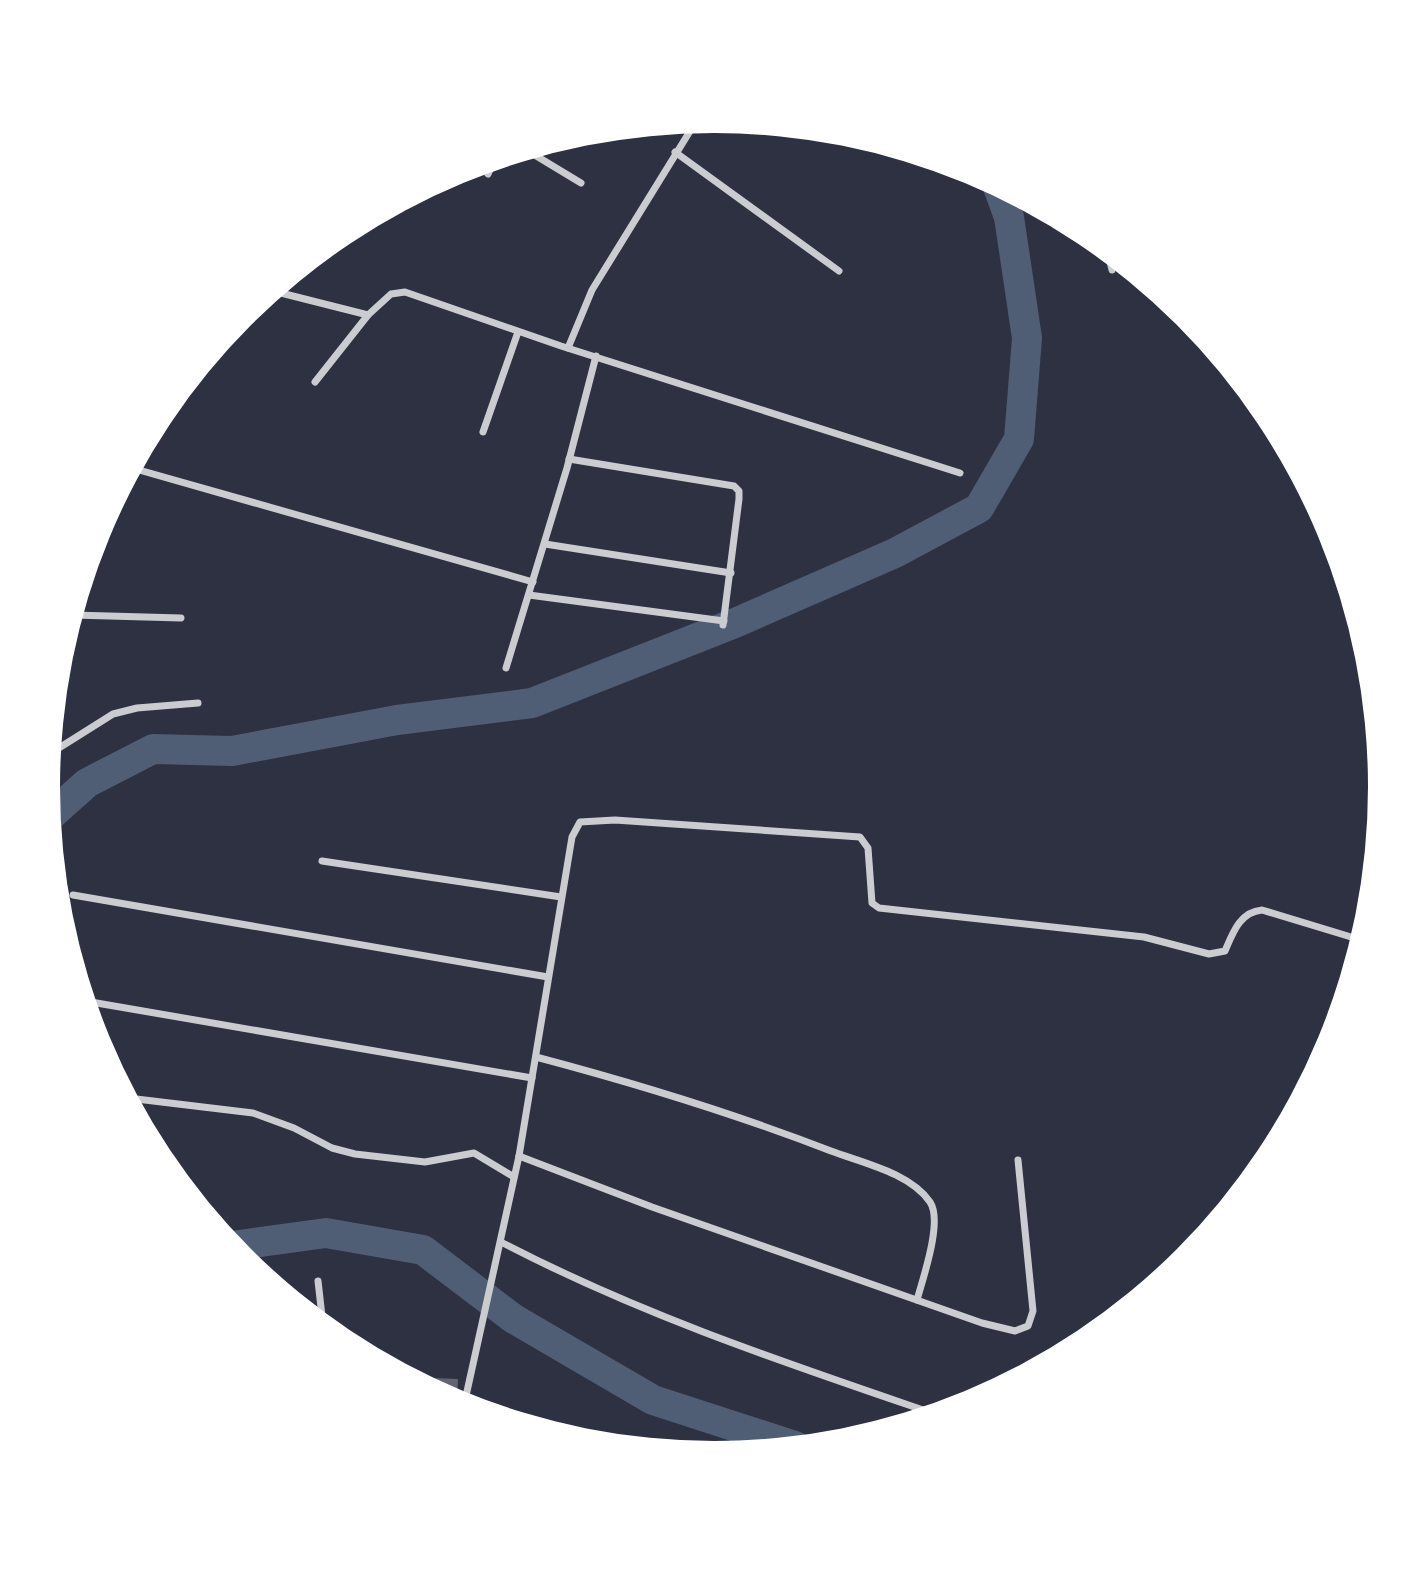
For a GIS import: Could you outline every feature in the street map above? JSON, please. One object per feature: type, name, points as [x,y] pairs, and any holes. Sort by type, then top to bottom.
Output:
[{"type":"street","points":[[568,348],[592,290],[688,134]]},
{"type":"street","points":[[675,152],[839,271]]},
{"type":"street","points":[[538,157],[581,183]]},
{"type":"street","points":[[315,382],[368,316],[391,294],[399,291],[518,332],[960,473]]},
{"type":"street","points":[[284,294],[368,316]]},
{"type":"street","points":[[483,432],[518,332]]},
{"type":"street","points":[[506,668],[545,544],[596,356]]},
{"type":"street","points":[[529,594],[724,623],[739,499],[734,486],[569,459]]},
{"type":"street","points":[[141,471],[533,582]]},
{"type":"street","points":[[545,544],[730,573]]},
{"type":"street","points":[[83,615],[181,618]]},
{"type":"street","points":[[61,747],[113,714],[137,708],[198,704]]},
{"type":"street","points":[[467,1393],[519,1156],[561,897],[575,828],[587,820],[860,837],[868,848],[872,903],[880,908],[1144,937],[1209,954],[1225,951],[1240,920],[1247,914],[1262,910],[1351,937]]},
{"type":"street","points":[[321,861],[561,897]]},
{"type":"street","points":[[73,895],[548,977]]},
{"type":"street","points":[[96,1003],[532,1079]]},
{"type":"street","points":[[536,1057],[697,1101],[874,1167],[915,1187],[931,1202],[935,1225],[917,1300]]},
{"type":"street","points":[[139,1099],[253,1113],[293,1128],[332,1148],[355,1154],[425,1162],[474,1153],[514,1177]]},
{"type":"street","points":[[519,1156],[652,1207],[1006,1329],[1028,1326],[1033,1311],[1018,1160]]},
{"type":"street","points":[[501,1242],[581,1283],[663,1318],[919,1408]]},
{"type":"street","points":[[318,1281],[321,1311]]},
{"type":"building","points":[[433,1378],[458,1379],[458,1389]]},
{"type":"waterway","points":[[60,807],[87,783],[153,749],[232,751],[397,720],[532,703],[735,623],[895,553],[979,508],[1019,439],[1027,338],[1009,217],[1003,200]]},
{"type":"waterway","points":[[246,1244],[326,1233],[423,1250],[514,1319],[653,1400],[774,1439]]}]
